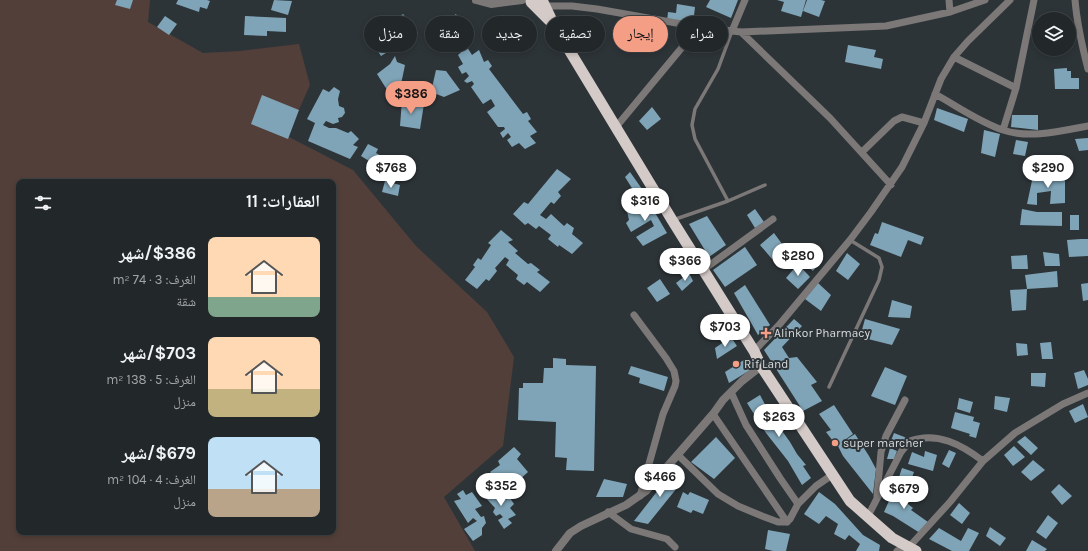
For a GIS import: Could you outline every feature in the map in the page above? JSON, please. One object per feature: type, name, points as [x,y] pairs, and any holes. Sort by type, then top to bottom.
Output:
[{"type":"highway","points":[[533,1],[554,24],[672,220],[754,351],[761,366],[850,501],[892,538],[913,549]]},
{"type":"street","points":[[476,0],[491,4],[533,1],[597,9],[676,23]]},
{"type":"street","points":[[732,31],[744,0]]},
{"type":"street","points":[[949,0],[950,12]]},
{"type":"street","points":[[728,31],[741,32],[886,26],[950,12],[985,0]]},
{"type":"street","points":[[754,351],[779,325],[850,240],[891,185],[902,167],[924,123],[941,79],[954,57],[968,41],[1010,0]]},
{"type":"street","points":[[1003,130],[1016,88],[1034,0]]},
{"type":"street","points":[[1075,0],[1082,48],[1088,69]]},
{"type":"street","points":[[741,32],[830,118],[891,185]]},
{"type":"street","points":[[616,127],[678,52]]},
{"type":"street","points":[[954,57],[1016,88]]},
{"type":"street","points":[[935,94],[1003,130],[1022,133],[1044,133],[1088,126]]},
{"type":"street","points":[[862,152],[894,121],[902,118],[924,123]]},
{"type":"street","points":[[703,270],[773,219]]},
{"type":"street","points":[[634,315],[666,358],[674,371],[676,380],[675,386],[663,414],[640,496]]},
{"type":"street","points":[[556,551],[570,533],[608,512],[626,505],[640,496],[657,480],[723,400],[761,366]]},
{"type":"street","points":[[731,392],[746,425],[798,504]]},
{"type":"street","points":[[897,551],[904,547],[913,549],[983,461],[1015,433],[1063,404],[1088,393]]},
{"type":"street","points":[[877,500],[881,452],[886,436],[905,400]]},
{"type":"street","points":[[713,414],[787,522]]},
{"type":"street","points":[[868,516],[901,452],[910,441],[923,438],[943,439],[954,442],[983,461]]},
{"type":"street","points":[[678,455],[718,494],[738,506],[778,522],[787,522],[798,504],[816,486],[832,475]]},
{"type":"street","points":[[608,512],[631,529],[667,539],[675,547]]},
{"type":"lane","points":[[728,202],[695,139],[692,126],[695,109],[718,68],[732,31]]},
{"type":"lane","points":[[672,220],[728,202],[765,185]]},
{"type":"lane","points":[[829,387],[879,280],[882,266],[879,258],[850,240]]},
{"type":"shaded area","points":[[0,0],[150,0],[148,22],[203,53],[240,51],[299,44],[310,85],[287,136],[353,170],[416,246],[487,312],[514,357],[503,446],[444,497],[475,551],[0,551]]},
{"type":"building","points":[[117,0],[133,0],[130,9],[115,5]]},
{"type":"building","points":[[178,0],[210,1],[207,9],[200,7],[199,12],[176,4]]},
{"type":"building","points":[[274,0],[292,1],[288,15],[271,10]]},
{"type":"building","points":[[710,0],[738,0],[731,18],[706,7]]},
{"type":"building","points":[[777,0],[806,0],[801,17],[781,11],[784,2]]},
{"type":"building","points":[[807,0],[825,1],[819,17],[803,11]]},
{"type":"building","points":[[677,4],[695,7],[694,16],[676,16],[676,22],[668,21],[668,12],[676,13]]},
{"type":"building","points":[[165,16],[177,24],[169,35],[157,27]]},
{"type":"building","points":[[245,16],[286,18],[286,32],[267,31],[267,36],[244,35]]},
{"type":"building","points":[[848,45],[876,50],[874,57],[883,59],[881,69],[845,62]]},
{"type":"building","points":[[479,50],[484,62],[488,60],[492,66],[489,69],[523,114],[527,112],[531,119],[528,121],[537,132],[530,136],[536,143],[525,149],[519,143],[512,147],[507,140],[511,137],[508,133],[503,138],[500,133],[505,129],[504,127],[498,127],[487,112],[495,106],[491,99],[483,104],[471,87],[474,84],[472,81],[467,83],[464,81],[469,76],[466,72],[462,74],[458,67],[463,64],[458,55],[461,52],[470,52],[472,55]]},
{"type":"building","points":[[378,52],[388,52],[381,56]]},
{"type":"building","points":[[395,56],[397,62],[405,65],[399,94],[389,93],[377,74],[390,64]]},
{"type":"building","points":[[1067,68],[1067,71],[1071,71],[1071,78],[1079,78],[1079,89],[1055,89],[1054,69]]},
{"type":"building","points":[[436,70],[446,71],[460,90],[444,97],[431,92]]},
{"type":"building","points":[[334,87],[340,91],[338,99],[339,106],[344,108],[345,113],[342,117],[338,118],[339,122],[333,124],[326,121],[323,125],[348,133],[351,131],[359,139],[353,145],[358,147],[350,159],[308,141],[315,123],[307,119],[323,89],[329,92]]},
{"type":"building","points":[[262,95],[299,110],[288,139],[251,124]]},
{"type":"building","points":[[402,100],[424,104],[420,129],[400,126]]},
{"type":"building","points":[[652,107],[661,119],[647,130],[639,121]]},
{"type":"building","points":[[937,108],[968,119],[964,132],[934,120]]},
{"type":"building","points":[[1012,115],[1038,115],[1038,130],[1011,127]]},
{"type":"building","points":[[984,130],[1000,134],[995,157],[981,153]]},
{"type":"building","points":[[1088,138],[1088,150],[1079,151],[1075,139]]},
{"type":"building","points":[[1016,140],[1028,142],[1025,156],[1013,154]]},
{"type":"building","points":[[368,144],[378,149],[376,153],[387,159],[382,169],[361,156]]},
{"type":"building","points":[[557,169],[571,179],[558,192],[561,196],[554,204],[551,202],[540,215],[546,219],[551,214],[564,226],[567,223],[574,228],[572,234],[583,243],[572,254],[559,245],[558,247],[548,239],[551,235],[539,226],[536,229],[528,223],[525,225],[513,214],[524,202],[528,204]]},
{"type":"building","points":[[630,172],[647,196],[640,201],[625,177]]},
{"type":"building","points":[[1033,176],[1065,176],[1065,203],[1050,204],[1051,191],[1037,193],[1037,205],[1027,204]]},
{"type":"building","points":[[385,181],[400,185],[398,196],[382,192]]},
{"type":"building","points":[[647,199],[667,233],[643,246],[636,237],[654,226],[651,220],[631,232],[626,223],[629,220],[627,211]]},
{"type":"building","points":[[755,209],[764,222],[755,228],[747,215]]},
{"type":"building","points":[[1022,209],[1037,212],[1062,212],[1062,226],[1020,225]]},
{"type":"building","points":[[1070,215],[1079,215],[1079,230],[1070,230]]},
{"type":"building","points":[[707,216],[726,245],[709,257],[689,224]]},
{"type":"building","points":[[882,222],[924,237],[921,245],[908,240],[901,257],[870,245],[875,233],[878,234]]},
{"type":"building","points":[[501,230],[513,240],[508,242],[518,251],[515,253],[528,264],[531,263],[540,270],[537,272],[550,282],[540,292],[527,282],[524,285],[516,279],[518,275],[506,265],[509,260],[505,257],[495,268],[497,271],[489,281],[486,279],[477,289],[465,280],[475,267],[473,265],[478,258],[481,260],[491,245],[488,243]]},
{"type":"building","points":[[774,233],[785,248],[772,259],[760,245]]},
{"type":"building","points":[[1088,239],[1088,256],[1069,257],[1067,240]]},
{"type":"building","points":[[745,247],[757,265],[725,287],[713,270]]},
{"type":"building","points":[[812,249],[823,259],[813,271],[800,261]]},
{"type":"building","points":[[1043,252],[1059,254],[1060,266],[1045,266]]},
{"type":"building","points":[[847,253],[860,264],[848,280],[836,271]]},
{"type":"building","points":[[1027,255],[1028,269],[1012,269],[1011,256]]},
{"type":"building","points":[[798,264],[810,277],[798,289],[786,278]]},
{"type":"building","points":[[1057,271],[1058,287],[1027,289],[1025,275]]},
{"type":"building","points":[[689,273],[693,281],[682,291],[676,283]]},
{"type":"building","points":[[660,279],[670,294],[657,302],[647,288]]},
{"type":"building","points":[[818,283],[831,295],[821,311],[805,299]]},
{"type":"building","points":[[1088,283],[1088,300],[1083,301],[1081,284]]},
{"type":"building","points":[[745,285],[770,325],[758,335],[734,293]]},
{"type":"building","points":[[1027,289],[1026,310],[1012,311],[1010,290]]},
{"type":"building","points":[[892,300],[912,306],[910,318],[888,317]]},
{"type":"building","points":[[794,319],[802,326],[782,347],[789,358],[797,357],[817,382],[811,385],[822,401],[803,411],[764,350]]},
{"type":"building","points":[[865,319],[900,329],[892,345],[860,337]]},
{"type":"building","points":[[731,337],[737,346],[717,359],[715,348]]},
{"type":"building","points":[[1051,342],[1053,359],[1042,359],[1040,343]]},
{"type":"building","points":[[1016,343],[1027,344],[1028,355],[1017,356]]},
{"type":"building","points":[[553,358],[566,359],[566,365],[596,366],[594,471],[566,470],[567,458],[555,457],[556,422],[518,420],[519,388],[523,388],[523,383],[543,383],[544,368],[553,368]]},
{"type":"building","points":[[747,358],[752,369],[729,383],[725,372]]},
{"type":"building","points":[[631,366],[668,377],[664,391],[639,383],[640,378],[628,374]]},
{"type":"building","points":[[885,367],[907,376],[895,405],[871,396]]},
{"type":"building","points":[[1084,370],[1088,379],[1088,385],[1078,389],[1074,373]]},
{"type":"building","points":[[1031,373],[1046,373],[1045,387],[1031,386]]},
{"type":"building","points":[[760,395],[770,414],[806,465],[803,466],[811,478],[802,485],[788,461],[766,433],[747,403]]},
{"type":"building","points":[[995,396],[1010,398],[1007,412],[994,409]]},
{"type":"building","points":[[959,398],[973,402],[970,413],[957,409]]},
{"type":"building","points":[[1083,404],[1088,417],[1075,423],[1069,411]]},
{"type":"building","points":[[834,405],[853,434],[839,444],[855,434],[876,469],[873,494],[843,456],[837,444],[836,445],[826,432],[831,430],[819,414]]},
{"type":"building","points":[[955,412],[974,417],[973,421],[980,423],[976,438],[969,436],[970,434],[951,428]]},
{"type":"building","points":[[894,433],[907,438],[901,448],[890,443]]},
{"type":"building","points":[[1025,436],[1038,448],[1031,455],[1017,442]]},
{"type":"building","points":[[716,437],[735,458],[714,479],[691,462]]},
{"type":"building","points":[[1014,446],[1025,457],[1013,466],[1004,455]]},
{"type":"building","points":[[514,447],[521,454],[517,459],[528,472],[519,480],[516,475],[502,486],[490,472],[500,465],[498,461]]},
{"type":"building","points":[[890,448],[897,451],[894,459],[887,459]]},
{"type":"building","points":[[949,450],[956,453],[949,468],[942,464]]},
{"type":"building","points":[[925,451],[937,455],[933,471],[908,464],[912,452],[924,457]]},
{"type":"building","points":[[1033,460],[1045,470],[1031,481],[1021,472]]},
{"type":"building","points":[[902,468],[914,472],[909,486],[898,480]]},
{"type":"building","points":[[673,471],[685,478],[648,524],[634,521]]},
{"type":"building","points":[[604,479],[627,484],[623,497],[596,497]]},
{"type":"building","points":[[897,483],[906,489],[903,500],[913,508],[911,510],[928,522],[920,533],[884,512]]},
{"type":"building","points":[[1059,484],[1072,496],[1062,505],[1051,492]]},
{"type":"building","points":[[497,489],[505,500],[510,498],[514,504],[510,508],[516,515],[508,519],[512,523],[504,529],[498,520],[503,517],[500,514],[496,516],[493,512],[495,508],[484,496]]},
{"type":"building","points":[[463,490],[466,495],[472,492],[482,506],[475,509],[481,517],[484,516],[486,523],[482,528],[482,535],[473,541],[464,529],[477,521],[473,518],[468,523],[454,501],[461,499],[457,494]]},
{"type":"building","points":[[683,492],[688,495],[690,492],[709,500],[703,514],[693,510],[691,513],[677,507]]},
{"type":"building","points":[[819,492],[835,504],[863,535],[880,545],[879,551],[856,551],[860,544],[849,535],[845,540],[834,534],[838,524],[826,516],[819,524],[804,514]]},
{"type":"building","points":[[959,503],[970,513],[962,524],[950,515]]},
{"type":"building","points":[[1048,515],[1058,523],[1046,539],[1036,532]]},
{"type":"building","points":[[990,527],[1006,538],[1000,546],[986,536]]},
{"type":"building","points":[[939,528],[961,541],[968,528],[979,533],[969,551],[952,551],[929,539]]},
{"type":"building","points":[[768,530],[790,534],[786,551],[773,551],[765,549]]},
{"type":"building","points":[[1032,540],[1047,549],[1045,551],[1026,551]]},
{"type":"place","name":"Alinkor Pharmacy","points":[[766,333]]},
{"type":"place","name":"Rif Land","points":[[736,364]]},
{"type":"place","name":"super marcher","points":[[835,443]]}]
